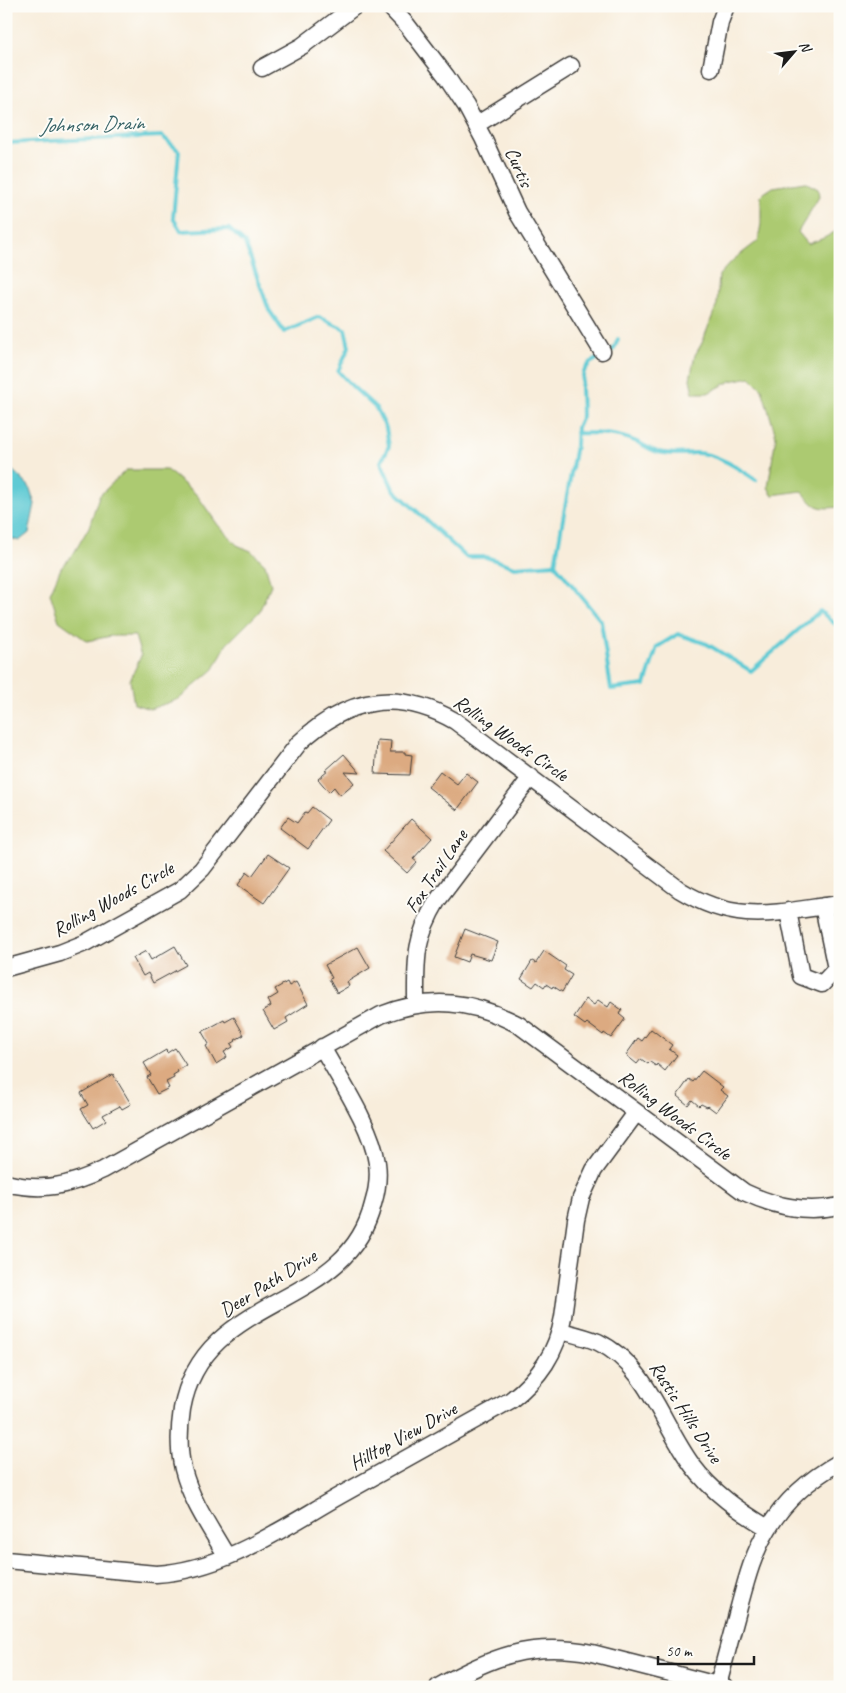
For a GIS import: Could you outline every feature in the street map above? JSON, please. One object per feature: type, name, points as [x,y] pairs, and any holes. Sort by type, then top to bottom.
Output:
[{"type":"street","points":[[262,68],[302,46],[355,6]]},
{"type":"street","name":"Curtis","points":[[389,6],[407,25],[466,106],[517,212],[602,351]]},
{"type":"street","points":[[711,69],[720,22],[726,6]]},
{"type":"street","points":[[476,125],[571,66]]},
{"type":"street","name":"Rolling Woods Circle","points":[[6,968],[60,953],[85,943],[180,890],[202,869],[299,744],[314,728],[332,716],[352,708],[377,702],[399,702],[424,706],[440,712],[455,721],[680,890],[699,901],[719,909],[741,914],[759,914],[840,904]]},
{"type":"street","name":"Fox Trail Lane","points":[[416,1004],[416,953],[426,918],[531,777]]},
{"type":"street","points":[[788,911],[801,976],[822,984],[836,968],[823,906]]},
{"type":"street","name":"Rolling Woods Circle","points":[[6,1183],[32,1188],[46,1188],[82,1180],[112,1166],[381,1015],[398,1008],[435,1002],[459,1004],[482,1009],[505,1018],[531,1033],[728,1182],[744,1192],[761,1200],[798,1210],[840,1206]]},
{"type":"street","name":"Deer Path Drive","points":[[227,1557],[191,1493],[182,1467],[179,1444],[180,1424],[189,1384],[207,1354],[229,1331],[248,1318],[319,1279],[343,1260],[365,1228],[372,1212],[376,1192],[378,1165],[371,1138],[322,1047]]},
{"type":"street","name":"Hilltop View Drive","points":[[6,1560],[156,1574],[189,1570],[227,1557],[250,1546],[511,1400],[528,1387],[542,1370],[553,1352],[561,1331],[576,1220],[581,1198],[594,1170],[636,1112]]},
{"type":"street","name":"Rustic Hills Drive","points":[[561,1331],[598,1342],[615,1352],[628,1363],[644,1382],[682,1450],[701,1477],[729,1503],[768,1528]]},
{"type":"street","points":[[438,1687],[477,1666],[497,1658],[519,1652],[552,1648],[592,1652],[721,1686],[748,1576],[759,1545],[768,1528],[802,1488],[819,1474],[840,1462]]},
{"type":"green space","points":[[805,182],[818,189],[819,197],[798,232],[808,244],[840,229],[840,507],[822,508],[814,504],[802,491],[772,495],[768,487],[776,436],[762,389],[750,377],[731,381],[708,393],[693,393],[690,379],[695,355],[702,343],[717,304],[719,275],[733,260],[758,241],[761,224],[761,195],[773,187]]},
{"type":"green space","points":[[126,470],[167,470],[197,495],[218,525],[237,545],[251,551],[265,564],[271,585],[259,612],[226,645],[214,669],[179,699],[150,709],[134,704],[130,680],[141,656],[135,636],[111,636],[87,641],[59,621],[50,593],[61,568],[74,553],[89,527],[99,496]]},
{"type":"water","points":[[6,467],[9,467],[29,486],[35,504],[29,533],[19,541],[6,537]]},
{"type":"building","points":[[377,740],[391,741],[390,752],[405,752],[405,754],[412,755],[410,775],[375,774]]},
{"type":"building","points":[[344,754],[360,773],[345,772],[354,783],[340,795],[334,787],[329,792],[318,779]]},
{"type":"building","points":[[440,771],[457,784],[466,773],[478,782],[457,810],[428,787]]},
{"type":"building","points":[[312,807],[329,820],[308,849],[280,828],[288,817],[297,823],[305,812],[307,813]]},
{"type":"building","points":[[411,819],[432,838],[413,859],[417,862],[407,873],[383,851]]},
{"type":"building","points":[[268,854],[289,868],[264,903],[238,885],[247,872],[252,876]]},
{"type":"building","points":[[465,929],[498,942],[491,960],[470,954],[467,962],[454,957]]},
{"type":"building","points":[[175,946],[186,965],[153,983],[148,973],[143,976],[133,958],[146,951],[151,960]]},
{"type":"building","points":[[358,947],[370,968],[347,982],[349,986],[337,993],[329,979],[332,978],[325,965]]},
{"type":"building","points":[[544,951],[566,966],[564,970],[572,975],[562,992],[553,986],[552,988],[546,984],[544,987],[537,982],[533,987],[521,979],[532,961],[536,963]]},
{"type":"building","points":[[287,982],[289,986],[296,982],[308,1004],[286,1018],[288,1022],[274,1030],[263,1011],[271,1006],[268,1000],[278,994],[275,989]]},
{"type":"building","points":[[586,999],[594,1005],[598,1000],[608,1007],[611,1002],[622,1010],[619,1014],[625,1019],[611,1038],[604,1033],[603,1035],[587,1023],[585,1025],[574,1017]]},
{"type":"building","points":[[234,1017],[244,1035],[231,1044],[233,1047],[224,1052],[227,1057],[216,1064],[206,1046],[209,1044],[202,1032],[224,1020],[225,1022]]},
{"type":"building","points":[[651,1029],[672,1045],[669,1049],[677,1055],[665,1071],[657,1064],[656,1066],[650,1062],[648,1064],[641,1059],[637,1064],[626,1055],[638,1038],[642,1041]]},
{"type":"building","points":[[175,1048],[186,1065],[177,1070],[178,1072],[173,1075],[174,1078],[166,1082],[169,1088],[157,1094],[147,1077],[151,1075],[144,1063],[166,1050],[167,1053]]},
{"type":"building","points":[[702,1071],[723,1087],[720,1090],[728,1096],[716,1112],[708,1106],[701,1104],[699,1106],[692,1100],[688,1105],[677,1096],[689,1079],[693,1082]]},
{"type":"building","points":[[113,1074],[131,1104],[122,1109],[120,1106],[103,1115],[106,1120],[93,1128],[81,1109],[88,1105],[81,1093]]},
{"type":"waterway","name":"Johnson Drain","points":[[6,143],[162,136],[179,151],[173,218],[181,231],[229,229],[245,243],[269,310],[284,332],[319,317],[345,329],[349,347],[338,371],[376,408],[386,428],[389,446],[381,462],[393,489],[466,557],[486,557],[515,567],[555,564]]},
{"type":"waterway","points":[[608,353],[614,349],[618,339]]},
{"type":"waterway","points":[[555,564],[576,445],[577,427],[582,416],[581,387],[584,371],[590,363],[602,356]]},
{"type":"waterway","points":[[576,433],[614,435],[663,453],[696,453],[712,456],[728,462],[756,480]]},
{"type":"waterway","name":"Johnson Drain","points":[[555,564],[601,621],[611,689],[645,685],[657,647],[678,634],[707,644],[751,671],[820,611],[840,628]]}]
